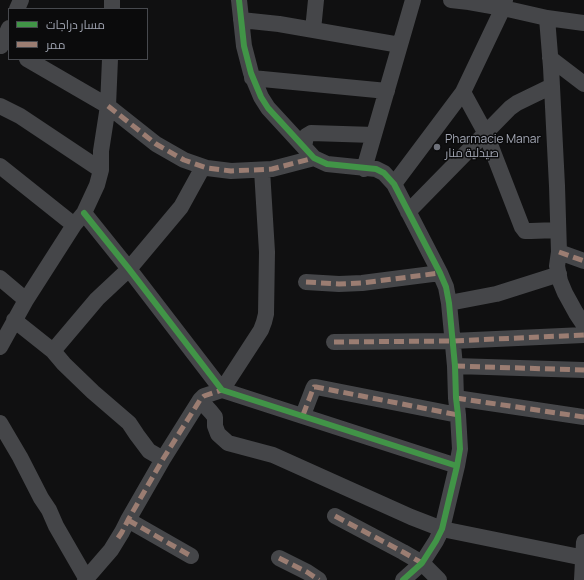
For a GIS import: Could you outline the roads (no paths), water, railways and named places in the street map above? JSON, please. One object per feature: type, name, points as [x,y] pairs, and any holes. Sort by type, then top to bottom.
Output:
[{"type":"street","points":[[239,0],[244,46],[252,78],[268,108],[309,152],[327,164],[376,170],[384,173],[394,184],[446,287],[455,366],[460,449],[442,529],[422,564],[403,580]]},
{"type":"street","points":[[313,30],[316,0]]},
{"type":"street","points":[[364,169],[413,0]]},
{"type":"street","points":[[450,0],[504,4],[547,18],[584,23]]},
{"type":"street","points":[[394,184],[463,92],[504,4]]},
{"type":"street","points":[[547,18],[557,186],[559,252],[557,266],[560,281],[565,292],[584,325]]},
{"type":"street","points":[[241,20],[279,24],[400,45]]},
{"type":"street","points":[[3,47],[8,31]]},
{"type":"street","points":[[550,58],[584,84]]},
{"type":"street","points":[[29,60],[108,106],[156,144],[184,160],[203,167],[231,171],[272,169],[309,152]]},
{"type":"street","points":[[0,347],[26,300],[79,219],[97,185],[101,170],[101,151],[108,106],[110,60]]},
{"type":"street","points":[[252,78],[387,91]]},
{"type":"street","points":[[408,212],[510,108],[552,86]]},
{"type":"street","points":[[463,92],[486,134],[522,227],[525,231],[558,230]]},
{"type":"street","points":[[0,106],[20,116],[101,170]]},
{"type":"street","points":[[309,152],[306,136],[311,133],[374,135]]},
{"type":"street","points":[[0,166],[79,219],[129,269],[222,390],[457,466]]},
{"type":"street","points":[[53,351],[97,299],[129,269],[181,207],[203,167]]},
{"type":"street","points":[[0,423],[86,579],[111,550],[163,459],[200,400],[204,396],[222,390],[261,330],[266,314],[267,252],[262,170]]},
{"type":"street","points":[[559,252],[584,261]]},
{"type":"street","points":[[306,282],[339,284],[362,283],[440,273]]},
{"type":"street","points":[[449,303],[496,294],[559,274]]},
{"type":"street","points":[[0,278],[26,300]]},
{"type":"street","points":[[565,292],[584,300]]},
{"type":"street","points":[[14,320],[53,351],[64,364],[93,392],[129,422],[149,451],[163,459]]},
{"type":"street","points":[[334,342],[452,341],[584,335]]},
{"type":"street","points":[[455,366],[584,370]]},
{"type":"street","points":[[303,415],[314,387],[458,415]]},
{"type":"street","points":[[456,398],[584,417]]},
{"type":"street","points":[[200,400],[215,417],[215,426],[218,434],[228,443],[273,456],[411,517],[442,529],[584,552],[582,580]]},
{"type":"street","points":[[335,516],[403,552],[422,564],[439,580]]},
{"type":"street","points":[[128,520],[191,556]]},
{"type":"street","points":[[278,558],[307,572],[319,580]]},
{"type":"place","name":"Pharmacie Manar صيدلية منار","points":[[437,147]]}]
